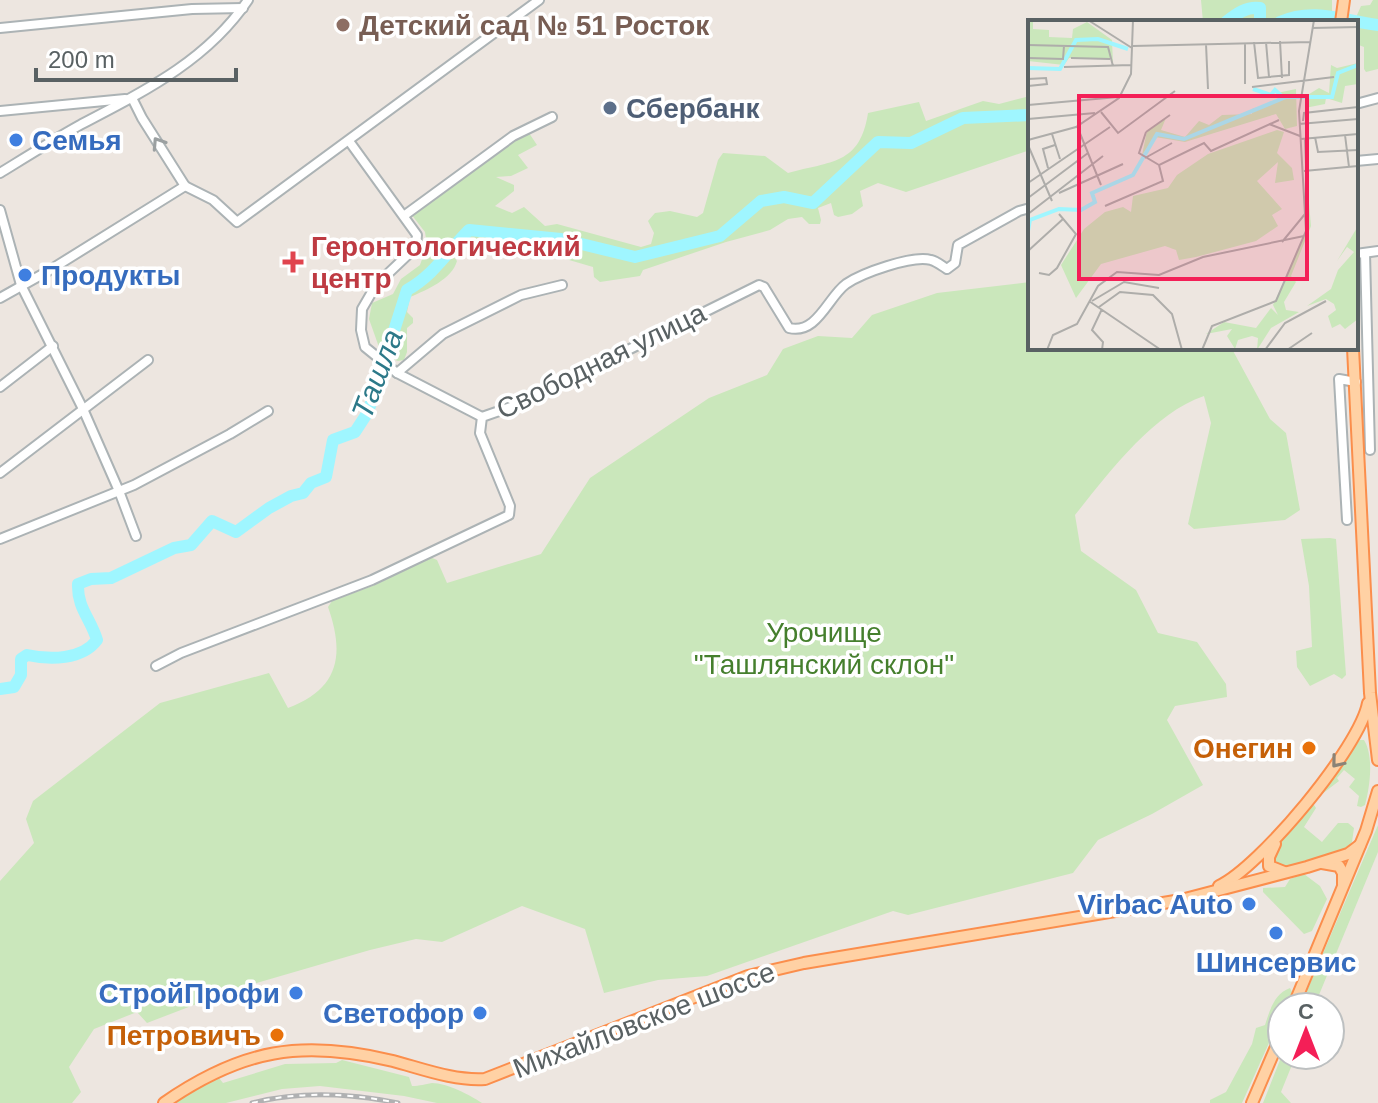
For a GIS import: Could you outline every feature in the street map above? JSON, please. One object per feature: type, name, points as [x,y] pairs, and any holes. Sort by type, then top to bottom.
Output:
[{"type":"main road","points":[[1353,350],[1369,450],[1370,693],[1378,760]]},
{"type":"main road","points":[[1196,897],[1226,883],[1248,867],[1289,822],[1345,753],[1364,721],[1370,693]]},
{"type":"main road","points":[[1300,991],[1360,845],[1378,791]]},
{"type":"main road","points":[[1286,873],[1272,869],[1268,861],[1271,850],[1289,822]]},
{"type":"main road","name":"Михайловское шоссе","points":[[164,1103],[198,1081],[231,1066],[268,1053],[303,1049],[361,1053],[454,1077],[485,1079],[748,976],[804,963],[1196,897],[1320,863],[1348,854],[1360,845]]},
{"type":"main road","points":[[1320,863],[1339,866],[1343,873],[1343,887]]},
{"type":"main road","points":[[1252,1103],[1266,1070]]},
{"type":"street","points":[[131,99],[185,186],[213,200],[237,222],[539,0]]},
{"type":"street","points":[[0,28],[246,4]]},
{"type":"street","points":[[0,173],[189,63],[246,4]]},
{"type":"street","points":[[1358,103],[1378,98]]},
{"type":"street","points":[[0,111],[131,99]]},
{"type":"street","points":[[405,215],[513,136],[552,117]]},
{"type":"street","points":[[349,141],[417,235],[416,247],[376,285],[362,309],[361,330],[365,347],[397,373],[482,417]]},
{"type":"street","points":[[1358,161],[1378,159]]},
{"type":"street","points":[[0,298],[185,186]]},
{"type":"street","name":"Свободная улица","points":[[156,666],[181,653],[372,580],[509,515],[510,506],[480,433],[482,417],[519,404],[759,285],[764,287],[789,328],[797,330],[818,319],[844,285],[860,276],[915,258],[933,260],[947,269],[955,263],[958,245],[1028,209]]},
{"type":"street","points":[[0,210],[21,285],[83,409],[136,536]]},
{"type":"street","points":[[1369,450],[1360,253],[1378,251]]},
{"type":"street","points":[[397,373],[443,334],[521,295],[562,285]]},
{"type":"street","points":[[0,387],[53,346]]},
{"type":"street","points":[[0,473],[148,360]]},
{"type":"street","points":[[1347,520],[1339,379],[1356,382]]},
{"type":"street","points":[[0,539],[119,491],[268,411]]},
{"type":"green space","points":[[1201,0],[1332,0],[1332,20],[1203,20]]},
{"type":"green space","points":[[1373,0],[1378,0],[1378,69],[1366,72],[1364,47],[1358,45],[1358,20],[1355,20],[1361,6],[1370,5]]},
{"type":"green space","points":[[1028,98],[1028,151],[906,192],[878,183],[860,191],[863,206],[852,214],[834,215],[831,203],[818,208],[820,224],[809,224],[802,217],[788,219],[770,230],[643,270],[640,276],[600,282],[594,277],[593,267],[552,255],[523,240],[459,245],[451,253],[457,261],[450,273],[410,297],[407,312],[413,323],[407,328],[404,360],[384,356],[380,350],[369,319],[372,303],[393,294],[401,279],[420,265],[427,245],[425,232],[411,214],[527,130],[537,145],[518,155],[528,168],[511,176],[496,177],[514,185],[514,191],[495,206],[512,213],[524,207],[545,226],[557,224],[641,247],[651,244],[654,233],[648,221],[655,213],[670,211],[697,217],[703,213],[718,160],[723,153],[765,156],[788,173],[830,162],[851,152],[864,130],[868,113],[919,102],[926,121],[983,101],[999,104]]},
{"type":"green space","name":"Урочище \"Ташлянский склон\"","points":[[1028,282],[1028,350],[1233,350],[1270,419],[1286,433],[1300,510],[1285,520],[1194,529],[1188,524],[1211,423],[1204,396],[1185,404],[1149,430],[1075,515],[1081,551],[1136,590],[1158,633],[1197,642],[1226,684],[1227,697],[1175,706],[1167,720],[1203,785],[1098,840],[1073,873],[908,915],[893,911],[707,976],[658,980],[604,993],[585,929],[522,906],[442,942],[416,939],[370,950],[233,990],[147,1023],[137,1012],[94,1029],[69,1067],[81,1092],[72,1103],[0,1103],[0,881],[34,843],[26,819],[33,801],[160,703],[269,673],[288,708],[305,700],[328,680],[334,668],[336,640],[328,607],[332,601],[375,585],[430,557],[437,560],[447,583],[541,554],[590,478],[709,398],[767,375],[783,349],[818,336],[852,338],[872,315],[937,293]]},
{"type":"green space","points":[[1301,539],[1336,539],[1346,675],[1342,679],[1334,674],[1310,686],[1297,667],[1296,651],[1312,647],[1309,586]]},
{"type":"green space","points":[[1360,740],[1364,740],[1370,763],[1367,798],[1361,807],[1357,806],[1359,796],[1349,787],[1355,779],[1344,770],[1337,778],[1339,781],[1322,794],[1320,791]]},
{"type":"green space","points":[[1308,805],[1316,808],[1304,827],[1322,842],[1338,823],[1348,823],[1354,828],[1352,842],[1346,850],[1288,868],[1275,864],[1274,849]]},
{"type":"green space","points":[[1378,825],[1378,852],[1321,991],[1307,991]]},
{"type":"green space","points":[[1304,874],[1320,886],[1327,899],[1312,931],[1304,934],[1263,892],[1263,888],[1285,887],[1290,879]]},
{"type":"green space","points":[[1266,1022],[1266,1050],[1242,1103],[1210,1103],[1210,1100],[1226,1092],[1252,1044],[1256,1028]]},
{"type":"green space","points":[[342,1060],[409,1077],[412,1086],[444,1085],[482,1103],[437,1103],[320,1086],[282,1089],[226,1103],[177,1103],[178,1099],[219,1078],[223,1083],[285,1064],[336,1063]]},
{"type":"green space","points":[[1276,1071],[1290,1071],[1281,1092],[1291,1103],[1263,1103]]},
{"type":"waterway","name":"Ташла","points":[[1229,20],[1251,8],[1260,8],[1260,20]]},
{"type":"waterway","name":"Ташла","points":[[1286,20],[1317,15],[1351,20]]},
{"type":"waterway","name":"Ташла","points":[[1358,21],[1378,25]]},
{"type":"waterway","name":"Ташла","points":[[0,689],[14,687],[21,675],[21,659],[27,655],[65,657],[91,647],[97,640],[82,607],[78,584],[91,579],[111,578],[174,548],[191,545],[212,521],[236,532],[269,508],[303,493],[311,483],[326,477],[333,440],[355,432],[368,412],[407,290],[433,270],[469,230],[561,239],[635,257],[720,236],[761,201],[784,197],[813,203],[878,142],[911,143],[963,118],[1028,115]]},
{"type":"railway","points":[[252,1103],[325,1095],[398,1103]]},
{"type":"place","name":"Детский сад № 51 Росток","points":[[343,25]]},
{"type":"place","name":"Сбербанк","points":[[610,108]]},
{"type":"place","name":"Семья","points":[[16,140]]},
{"type":"place","name":"Геронтологический центр","points":[[293,262]]},
{"type":"place","name":"Продукты","points":[[25,275]]},
{"type":"place","name":"Онегин","points":[[1309,748]]},
{"type":"place","name":"Virbac Auto","points":[[1249,904]]},
{"type":"place","name":"Шинсервис","points":[[1276,933]]},
{"type":"place","name":"СтройПрофи","points":[[296,993]]},
{"type":"place","name":"Светофор","points":[[480,1013]]},
{"type":"place","name":"Петровичъ","points":[[277,1035]]}]
